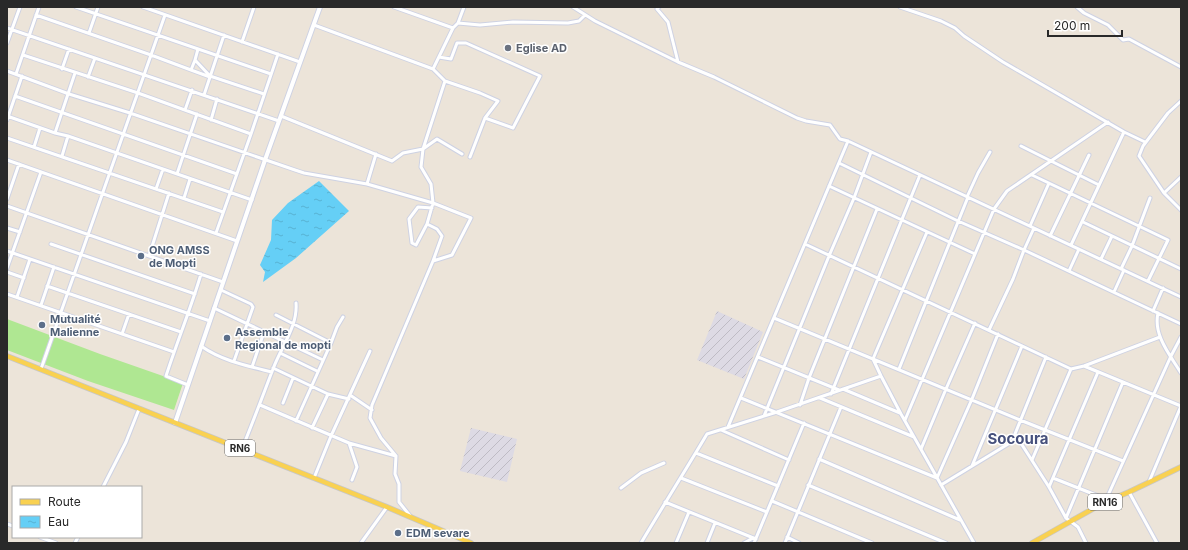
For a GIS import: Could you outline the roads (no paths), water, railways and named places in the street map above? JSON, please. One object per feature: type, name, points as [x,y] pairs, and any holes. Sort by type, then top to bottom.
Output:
[{"type":"main road","name":"RN6","points":[[7,356],[387,507],[471,543]]},
{"type":"main road","name":"RN16","points":[[1032,543],[1106,501],[1129,492],[1181,467]]},
{"type":"street","points":[[7,43],[20,7]]},
{"type":"street","points":[[16,74],[39,7]]},
{"type":"street","points":[[76,7],[270,74]]},
{"type":"street","points":[[89,33],[98,7]]},
{"type":"street","points":[[143,7],[300,62]]},
{"type":"street","points":[[242,42],[254,7]]},
{"type":"street","points":[[175,423],[265,160],[320,7]]},
{"type":"street","points":[[394,7],[405,9],[453,28]]},
{"type":"street","points":[[433,69],[453,28],[458,23],[464,7]]},
{"type":"street","points":[[573,7],[595,21],[678,62],[714,77],[797,118],[830,126],[840,139],[848,141],[1181,297]]},
{"type":"street","points":[[659,7],[657,9],[668,22],[678,62]]},
{"type":"street","points":[[900,7],[941,21],[954,28],[1003,62],[1124,132],[1145,142]]},
{"type":"street","points":[[1077,7],[1084,13],[1108,24],[1123,40],[1129,39],[1181,67]]},
{"type":"street","points":[[36,15],[191,70],[264,94]]},
{"type":"street","points":[[41,369],[165,15]]},
{"type":"street","points":[[458,23],[480,25],[513,22],[568,23],[579,21],[586,15]]},
{"type":"street","points":[[314,25],[433,69],[445,80],[498,101],[486,118],[470,157]]},
{"type":"street","points":[[7,28],[279,121]]},
{"type":"street","points":[[204,95],[224,36]]},
{"type":"street","points":[[439,57],[451,59],[457,43],[466,43],[540,76],[514,128],[486,118]]},
{"type":"street","points":[[62,69],[69,49]]},
{"type":"street","points":[[191,70],[198,49]]},
{"type":"street","points":[[216,233],[278,54]]},
{"type":"street","points":[[23,55],[138,93],[251,134]]},
{"type":"street","points":[[88,77],[95,58]]},
{"type":"street","points":[[195,60],[210,76]]},
{"type":"street","points":[[7,71],[69,94],[130,113],[304,173],[367,184],[433,203],[471,218],[452,255],[433,261]]},
{"type":"street","points":[[55,133],[76,73]]},
{"type":"street","points":[[7,120],[22,76]]},
{"type":"street","points":[[432,208],[418,207],[409,219],[412,243],[416,245],[427,224],[432,208],[433,203],[431,184],[421,167],[422,149],[445,80]]},
{"type":"street","points":[[185,110],[192,90]]},
{"type":"street","points":[[16,96],[237,174]]},
{"type":"street","points":[[211,120],[217,99]]},
{"type":"street","points":[[1181,101],[1168,113],[1145,142],[1141,149],[1140,156],[1164,193],[1181,210]]},
{"type":"street","points":[[177,174],[197,114]]},
{"type":"street","points":[[8,116],[252,200]]},
{"type":"street","points":[[281,116],[392,161],[403,153],[422,149],[436,139],[462,154]]},
{"type":"street","points":[[905,420],[994,209],[1007,191],[1108,122]]},
{"type":"street","points":[[34,147],[40,128]]},
{"type":"street","points":[[1071,245],[1124,132]]},
{"type":"street","points":[[62,156],[68,136]]},
{"type":"street","points":[[7,138],[223,212]]},
{"type":"street","points":[[728,427],[848,141]]},
{"type":"street","points":[[1021,146],[1099,185]]},
{"type":"street","points":[[764,416],[854,198],[871,152]]},
{"type":"street","points":[[899,369],[978,173],[990,152]]},
{"type":"street","points":[[367,184],[376,154]]},
{"type":"street","points":[[1050,236],[1089,155]]},
{"type":"street","points":[[7,160],[237,241]]},
{"type":"street","points":[[839,163],[958,221],[1024,250],[1181,324]]},
{"type":"street","points":[[7,199],[19,164]]},
{"type":"street","points":[[156,189],[163,169]]},
{"type":"street","points":[[7,268],[41,172]]},
{"type":"street","points":[[831,394],[920,175]]},
{"type":"street","points":[[1032,175],[1168,240],[1148,281]]},
{"type":"street","points":[[1164,193],[1181,177]]},
{"type":"street","points":[[184,198],[190,179]]},
{"type":"street","points":[[7,183],[12,185]]},
{"type":"street","points":[[1030,226],[1049,183]]},
{"type":"street","points":[[829,186],[975,254]]},
{"type":"street","points":[[149,256],[169,193]]},
{"type":"street","points":[[1114,292],[1150,198]]},
{"type":"street","points":[[7,206],[223,282]]},
{"type":"street","points":[[800,405],[809,378],[877,209]]},
{"type":"street","points":[[1083,222],[1181,269]]},
{"type":"street","points":[[412,518],[399,502],[399,484],[395,474],[396,456],[381,438],[370,418],[372,405],[433,261],[442,236],[437,229],[427,224]]},
{"type":"street","points":[[7,228],[20,232]]},
{"type":"street","points":[[989,330],[1013,279],[1034,228]]},
{"type":"street","points":[[927,232],[873,359],[901,414],[973,543]]},
{"type":"street","points":[[1101,259],[1112,236]]},
{"type":"street","points":[[52,244],[195,294]]},
{"type":"street","points":[[805,244],[1071,369],[1084,366],[1160,337]]},
{"type":"street","points":[[1069,271],[1079,249]]},
{"type":"street","points":[[7,251],[210,321]]},
{"type":"street","points":[[17,297],[30,259]]},
{"type":"street","points":[[41,306],[54,267]]},
{"type":"street","points":[[7,272],[24,278]]},
{"type":"street","points":[[188,385],[166,376],[201,274]]},
{"type":"street","points":[[48,286],[180,332]]},
{"type":"street","points":[[1153,310],[1163,288]]},
{"type":"street","points":[[221,290],[252,305],[253,309],[234,361]]},
{"type":"street","points":[[7,294],[174,352]]},
{"type":"street","points":[[242,449],[273,368],[290,334],[296,311],[296,303]]},
{"type":"street","points":[[214,308],[323,360]]},
{"type":"street","points":[[1158,313],[1156,326],[1160,337],[1171,356],[1180,367],[1181,373]]},
{"type":"street","points":[[122,334],[129,314]]},
{"type":"street","points":[[276,315],[331,343]]},
{"type":"street","points":[[296,421],[342,317]]},
{"type":"street","points":[[774,318],[1123,461]]},
{"type":"street","points":[[921,449],[946,388],[976,324]]},
{"type":"street","points":[[252,367],[264,332]]},
{"type":"street","points":[[937,478],[972,399],[998,334]]},
{"type":"street","points":[[1053,478],[1106,501],[1181,337]]},
{"type":"street","points":[[201,346],[209,352],[252,367],[272,372]]},
{"type":"street","points":[[972,466],[1022,346]]},
{"type":"street","points":[[314,478],[330,436],[349,399],[370,352]]},
{"type":"street","points":[[280,353],[318,371]]},
{"type":"street","points":[[758,357],[901,414]]},
{"type":"street","points":[[1046,357],[1015,434],[1049,487],[1066,518],[1078,527],[1086,543]]},
{"type":"street","points":[[1084,366],[1181,406],[1149,482]]},
{"type":"street","points":[[273,368],[328,394],[349,399]]},
{"type":"street","points":[[1032,460],[1071,369]]},
{"type":"street","points":[[1049,487],[1098,372]]},
{"type":"street","points":[[641,543],[707,434],[800,405],[841,389],[881,376]]},
{"type":"street","points":[[283,403],[293,378]]},
{"type":"street","points":[[1066,518],[1123,382]]},
{"type":"street","points":[[312,428],[328,394]]},
{"type":"street","points":[[350,395],[372,410]]},
{"type":"street","points":[[741,398],[937,478]]},
{"type":"street","points":[[820,398],[914,437]]},
{"type":"street","points":[[260,405],[330,436],[396,456]]},
{"type":"street","points":[[785,543],[840,407]]},
{"type":"street","points":[[104,486],[126,442],[139,409]]},
{"type":"street","points":[[744,543],[754,540],[772,501],[804,423]]},
{"type":"street","points":[[721,430],[789,460]]},
{"type":"street","points":[[941,485],[1018,438]]},
{"type":"street","points":[[349,443],[357,467],[352,480]]},
{"type":"street","points":[[696,453],[778,486]]},
{"type":"street","points":[[819,459],[960,520]]},
{"type":"street","points":[[621,488],[641,473],[664,463]]},
{"type":"street","points":[[681,478],[767,512]]},
{"type":"street","points":[[808,485],[946,543]]},
{"type":"street","points":[[1129,492],[1157,543]]},
{"type":"street","points":[[772,501],[872,543]]},
{"type":"street","points":[[665,502],[754,540]]},
{"type":"street","points":[[361,543],[387,507]]},
{"type":"street","points":[[676,543],[689,512]]},
{"type":"street","points":[[707,543],[715,523]]},
{"type":"street","points":[[787,537],[799,543]]},
{"type":"street","points":[[43,538],[56,543]]},
{"type":"water","points":[[319,181],[349,211],[296,258],[263,282],[265,272],[260,265],[271,240],[272,220],[288,203]]},
{"type":"place","name":"Eglise AD","points":[[508,48]]},
{"type":"place","name":"ONG AMSS de Mopti","points":[[141,256]]},
{"type":"place","name":"Mutualité Malienne","points":[[42,325]]},
{"type":"place","name":"Assemble Regional de mopti","points":[[227,338]]},
{"type":"place","name":"EDM sevare","points":[[398,533]]},
{"type":"district","name":"Socoura","points":[[1018,438]]}]
